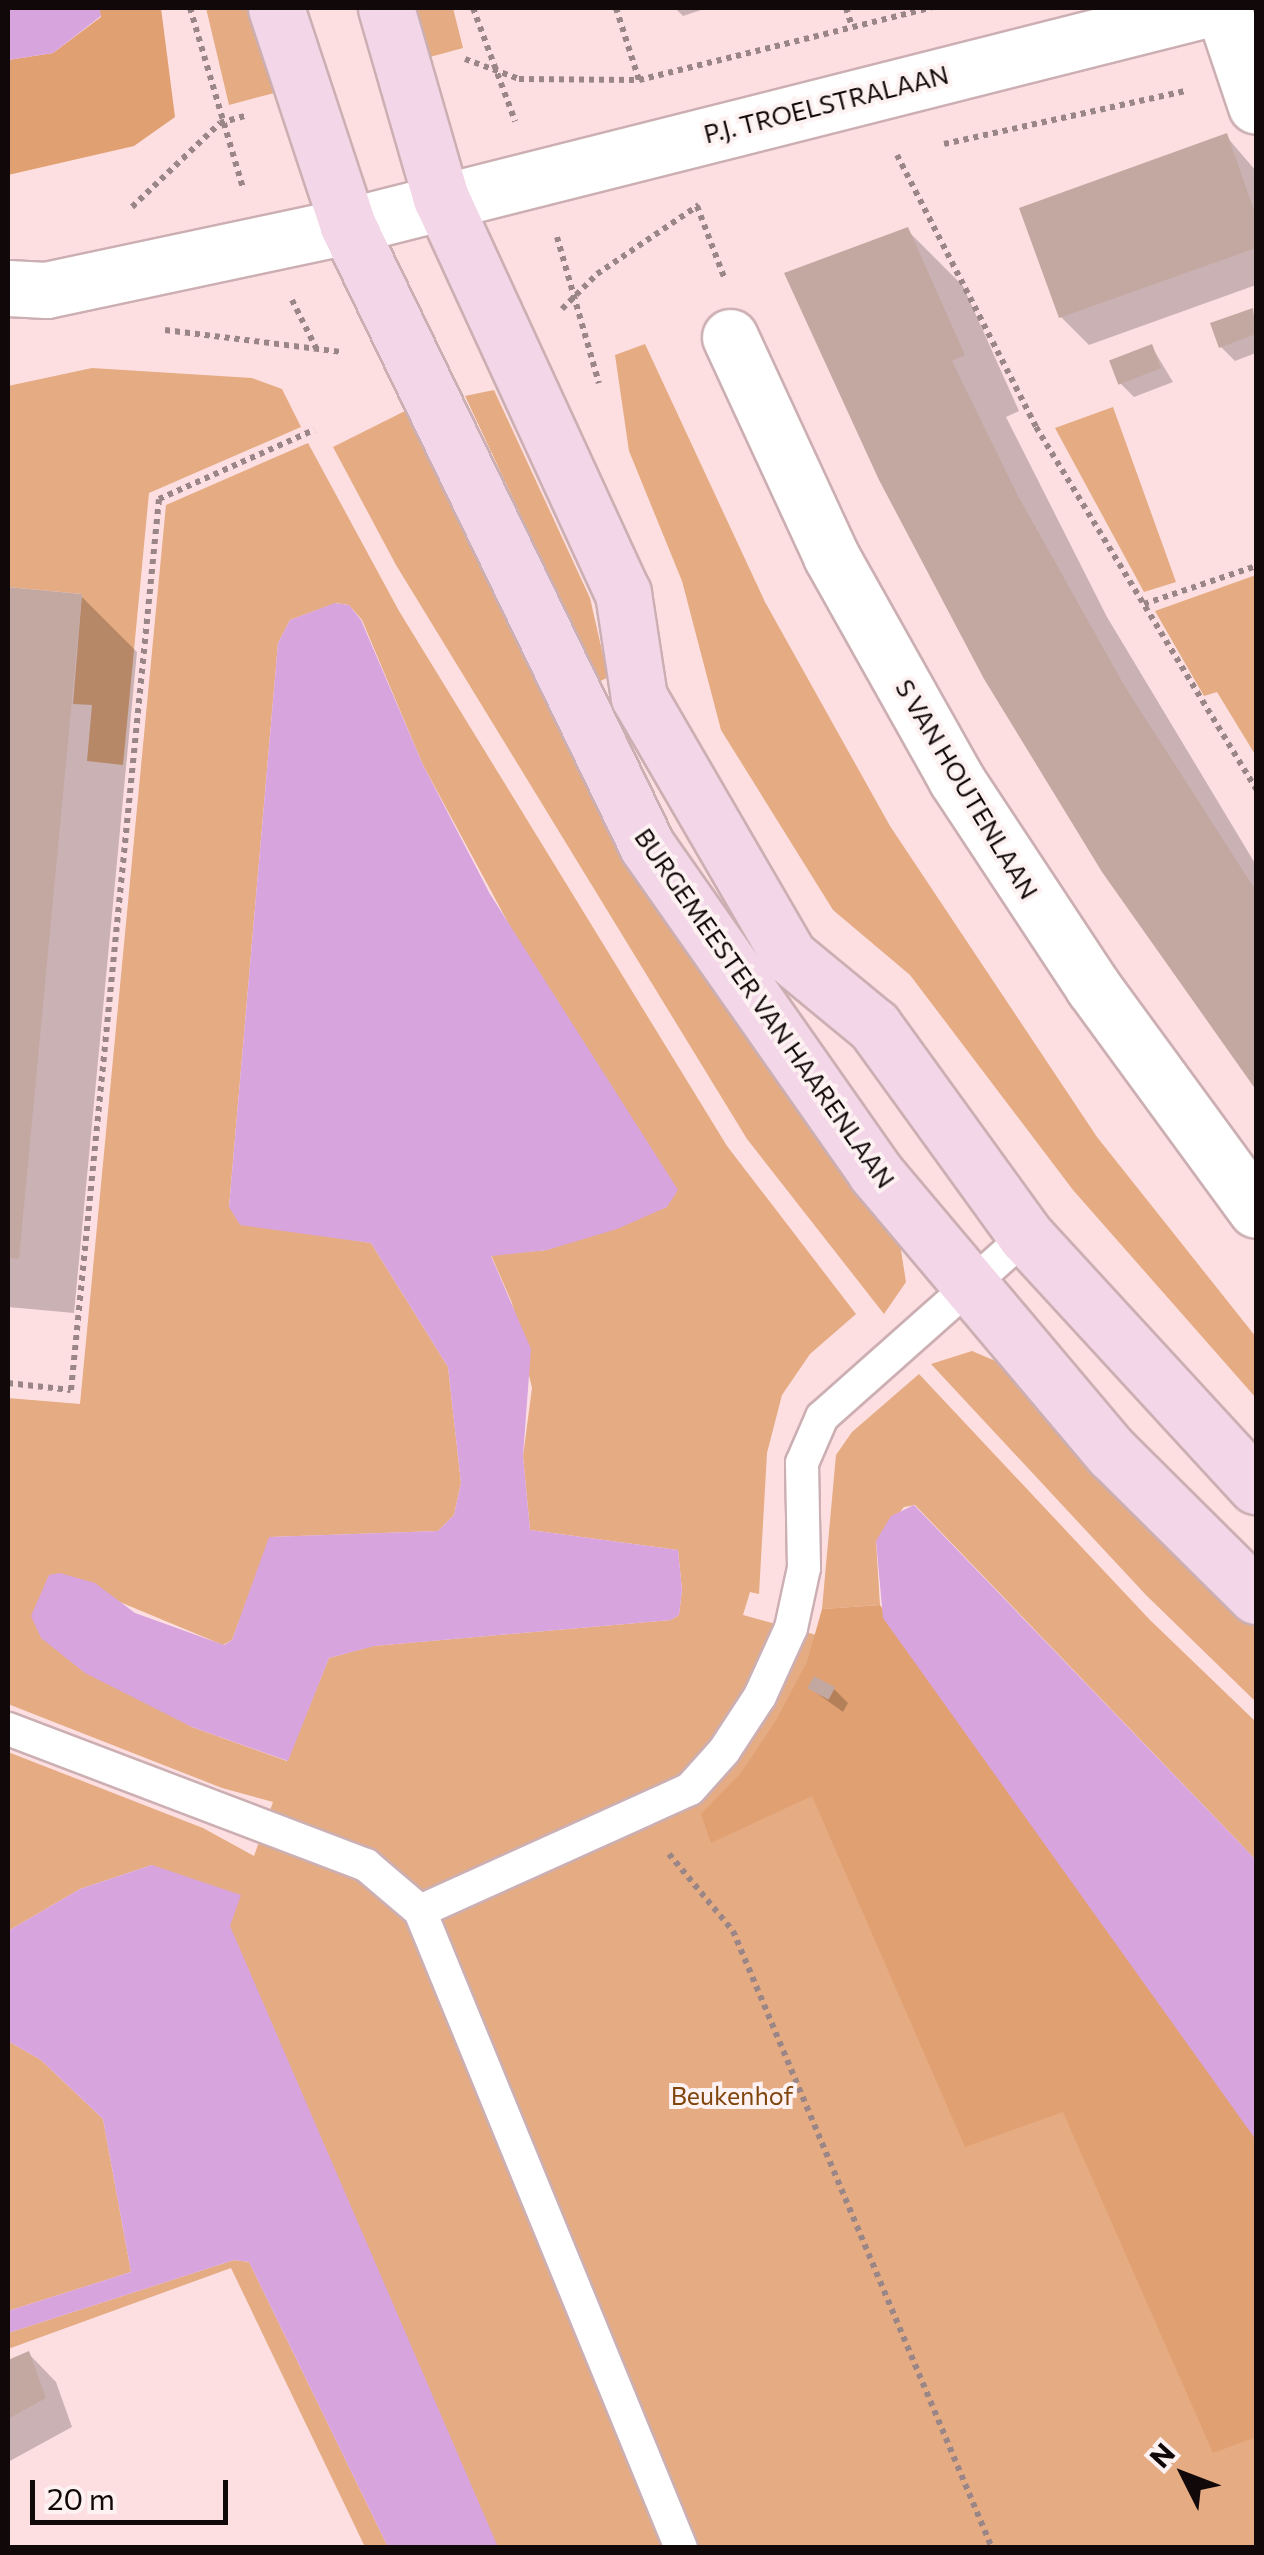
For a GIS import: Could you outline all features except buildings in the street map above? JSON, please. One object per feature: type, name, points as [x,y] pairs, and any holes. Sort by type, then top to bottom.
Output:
[{"type":"main road","name":"BURGEMEESTER VAN HAARENLAAN","points":[[276,8],[348,226],[647,846],[874,1172],[1112,1453],[1256,1596]]},
{"type":"main road","name":"BURGEMEESTER VAN HAARENLAAN","points":[[386,8],[442,198],[497,328],[623,593],[639,697],[789,956],[874,1026],[1026,1236],[1256,1486]]},
{"type":"street","name":"P.J. TROELSTRALAAN","points":[[442,198],[1211,8]]},
{"type":"street","points":[[1224,8],[1251,92]]},
{"type":"street","points":[[8,288],[46,290],[348,226],[442,198]]},
{"type":"street","name":"S VAN HOUTENLAAN","points":[[730,337],[831,556],[956,779],[1093,987],[1256,1210]]},
{"type":"lane","points":[[420,1910],[690,1789],[724,1751],[768,1680],[798,1598],[804,1568],[802,1463],[822,1417],[1026,1236]]},
{"type":"lane","points":[[8,1729],[366,1866],[420,1910],[681,2548]]},
{"type":"path","points":[[473,8],[577,295],[603,403]]},
{"type":"path","points":[[616,8],[640,80]]},
{"type":"path","points":[[846,8],[852,27]]},
{"type":"path","points":[[496,70],[519,79],[640,80],[931,8]]},
{"type":"path","points":[[936,146],[1251,92]]},
{"type":"path","points":[[879,160],[917,150]]},
{"type":"path","points":[[897,155],[1036,427],[1256,789]]},
{"type":"path","points":[[497,328],[555,316],[577,295],[697,206],[716,201]]},
{"type":"path","points":[[697,206],[731,296],[730,337]]},
{"type":"path","points":[[154,329],[318,353],[408,350]]},
{"type":"path","points":[[8,1384],[71,1390],[159,499],[314,430]]},
{"type":"path","points":[[1144,604],[1256,566]]},
{"type":"path","points":[[636,1815],[732,1931],[992,2548]]},
{"type":"green space","points":[[206,8],[247,8],[278,92],[229,105]]},
{"type":"green space","points":[[399,8],[453,8],[463,48],[415,61]]},
{"type":"green space","points":[[645,344],[765,602],[890,826],[1097,1137],[1256,1337],[1256,1398],[1073,1190],[910,975],[833,910],[721,730],[682,581],[629,451],[615,355]]},
{"type":"green space","points":[[92,368],[252,378],[282,389],[301,427],[149,493],[123,765],[87,761],[92,705],[73,704],[82,594],[8,587],[8,386]]},
{"type":"green space","points":[[494,390],[590,598],[608,677],[599,682],[465,396]]},
{"type":"green space","points":[[415,406],[899,1238],[906,1282],[884,1314],[747,1139],[396,565],[333,447]]},
{"type":"green space","points":[[1113,407],[1176,582],[1144,592],[1055,428]]},
{"type":"green space","name":"Beukenhof","points":[[308,443],[399,611],[727,1146],[856,1314],[810,1354],[782,1395],[767,1453],[759,1594],[750,1592],[743,1615],[916,1662],[1256,1937],[1256,2547],[427,2547],[152,1865],[80,1889],[8,1931],[8,1752],[203,1828],[254,1856],[273,1802],[222,1788],[8,1704],[8,1398],[80,1404],[166,505]],"holes":[[[336,603],[349,605],[362,620],[423,765],[532,967],[624,1106],[667,1207],[547,1250],[491,1255],[512,1303],[532,1388],[523,1456],[530,1530],[678,1550],[682,1590],[679,1615],[671,1620],[373,1646],[329,1658],[287,1761],[192,1727],[150,1703],[115,1600],[223,1645],[232,1640],[270,1537],[438,1531],[454,1515],[461,1483],[448,1367],[371,1243],[319,1235],[229,1207],[278,643],[290,620]]]},
{"type":"green space","points":[[1256,575],[1256,756],[1217,692],[1204,696],[1155,611]]},
{"type":"green space","points":[[972,1351],[1005,1365],[1256,1629],[1256,1702],[1146,1595],[931,1364]]},
{"type":"green space","points":[[919,1374],[1150,1620],[1256,1722],[1256,1860],[915,1505],[904,1507],[876,1541],[880,1605],[822,1609],[836,1455],[852,1432]]},
{"type":"green space","points":[[8,2041],[41,2060],[103,2119],[131,2272],[8,2311]]},
{"type":"green space","points":[[234,2260],[249,2262],[388,2547],[365,2547],[231,2268],[8,2349],[8,2333]]},
{"type":"shaded area","points":[[8,8],[99,8],[101,16],[53,53],[8,60]]},
{"type":"shaded area","points":[[99,8],[161,8],[175,117],[134,146],[8,175],[8,60],[53,53],[101,17]]},
{"type":"shaded area","points":[[335,603],[349,605],[361,620],[423,765],[490,894],[678,1190],[667,1207],[617,1229],[547,1250],[491,1256],[531,1349],[523,1456],[530,1530],[678,1550],[682,1590],[679,1615],[671,1620],[374,1646],[329,1658],[288,1761],[192,1727],[85,1673],[41,1638],[31,1616],[49,1575],[60,1573],[95,1583],[135,1613],[224,1645],[232,1640],[269,1537],[438,1531],[454,1515],[461,1483],[448,1367],[371,1243],[240,1225],[229,1207],[278,643],[290,620]]},
{"type":"shaded area","points":[[914,1505],[1256,1860],[1256,2140],[883,1618],[876,1541],[891,1516]]},
{"type":"shaded area","points":[[880,1605],[1256,2140],[1256,2437],[1213,2453],[1063,2112],[965,2147],[812,1796],[711,1843],[701,1814],[741,1773],[775,1722],[807,1662],[822,1609]]},
{"type":"shaded area","points":[[152,1865],[241,1895],[230,1926],[498,2547],[388,2547],[249,2262],[234,2260],[8,2333],[8,2311],[131,2272],[103,2119],[41,2060],[8,2041],[8,1931],[80,1889]]}]
